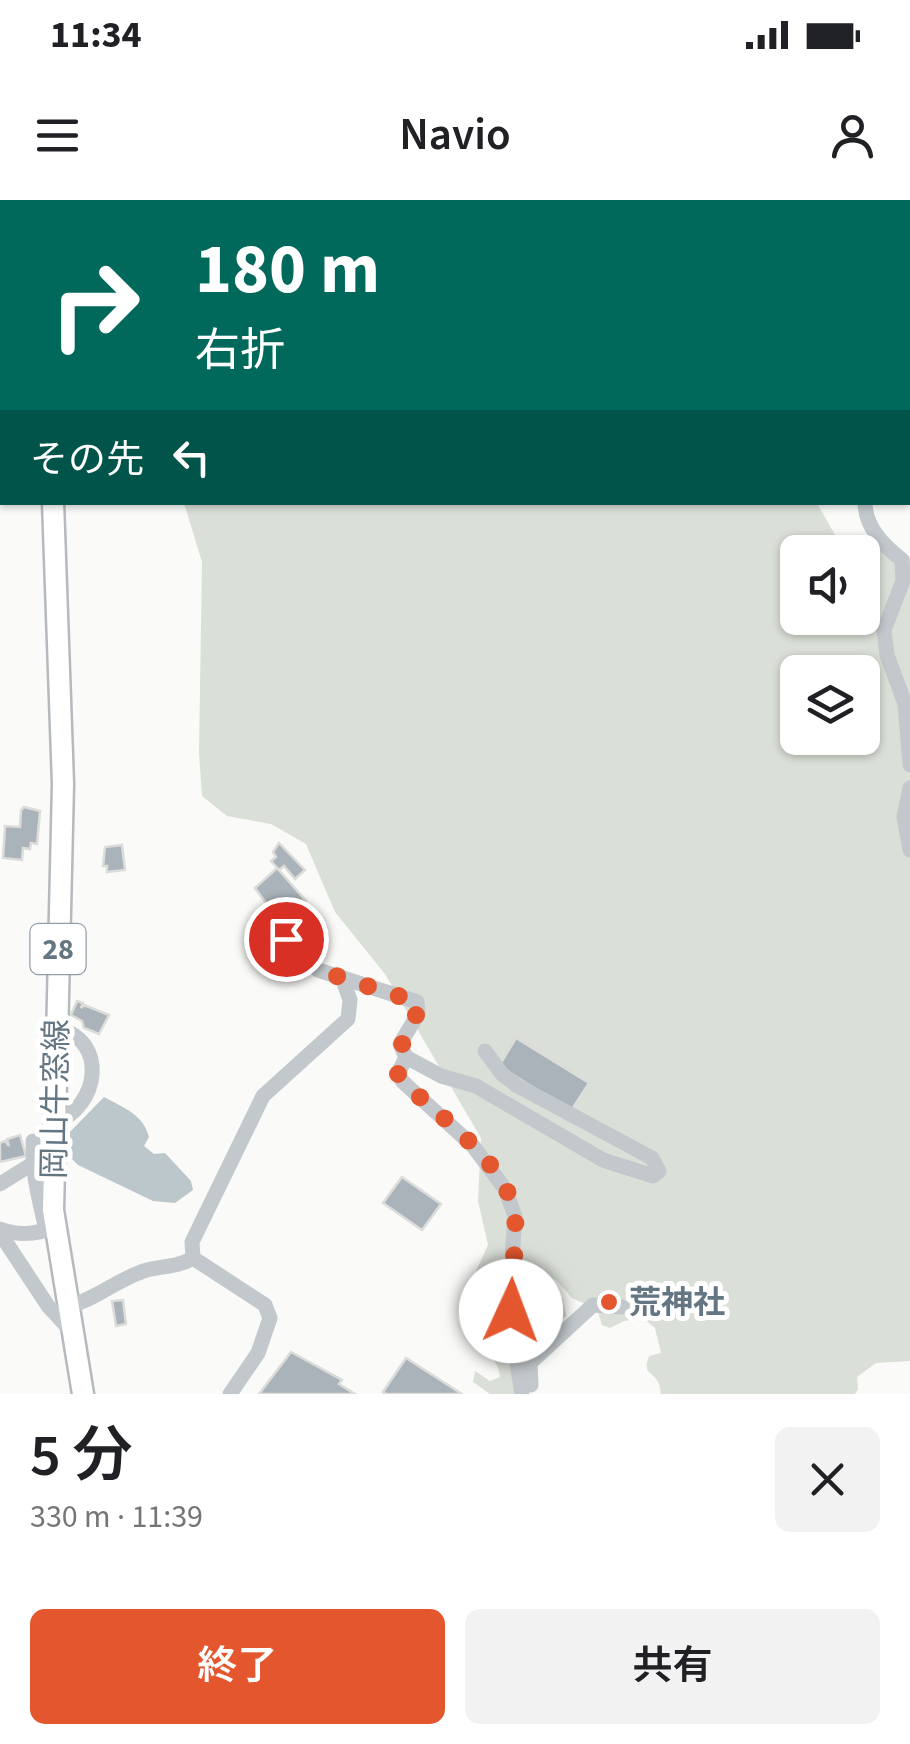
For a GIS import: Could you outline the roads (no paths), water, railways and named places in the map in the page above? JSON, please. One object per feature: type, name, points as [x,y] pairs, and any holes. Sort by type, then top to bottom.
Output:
[{"type":"main road","name":"岡山牛窓線","points":[[53,505],[63,784],[50,1229],[83,1394]]},
{"type":"street","points":[[865,505],[865,518],[902,560],[903,581],[884,630],[887,655],[906,704],[910,766]]},
{"type":"street","points":[[910,788],[904,816],[910,850]]},
{"type":"street","points":[[286,939],[318,970],[417,1002],[418,1014],[400,1044],[406,1057],[441,1076],[476,1086],[603,1160],[654,1176],[658,1171],[652,1158],[516,1085],[485,1051]]},
{"type":"street","points":[[193,1258],[192,1242],[263,1096],[348,1019],[350,1000],[342,977]]},
{"type":"street","points":[[54,1123],[67,1117],[88,1096],[94,1071],[81,1043],[56,1028]]},
{"type":"street","points":[[406,1057],[398,1074],[403,1082],[473,1146],[506,1189],[515,1216],[510,1303],[522,1394]]},
{"type":"street","points":[[0,1231],[13,1234],[50,1229],[38,1209],[33,1141]]},
{"type":"street","points":[[0,1184],[32,1164]]},
{"type":"street","points":[[0,1231],[48,1306],[71,1331]]},
{"type":"street","points":[[66,1307],[88,1302],[144,1270],[180,1265],[193,1258]]},
{"type":"street","points":[[193,1258],[264,1305],[270,1318],[258,1354],[230,1394]]},
{"type":"street","points":[[532,1394],[530,1363],[593,1305],[622,1307]]},
{"type":"place","name":"荒神社","points":[[609,1302]]}]
